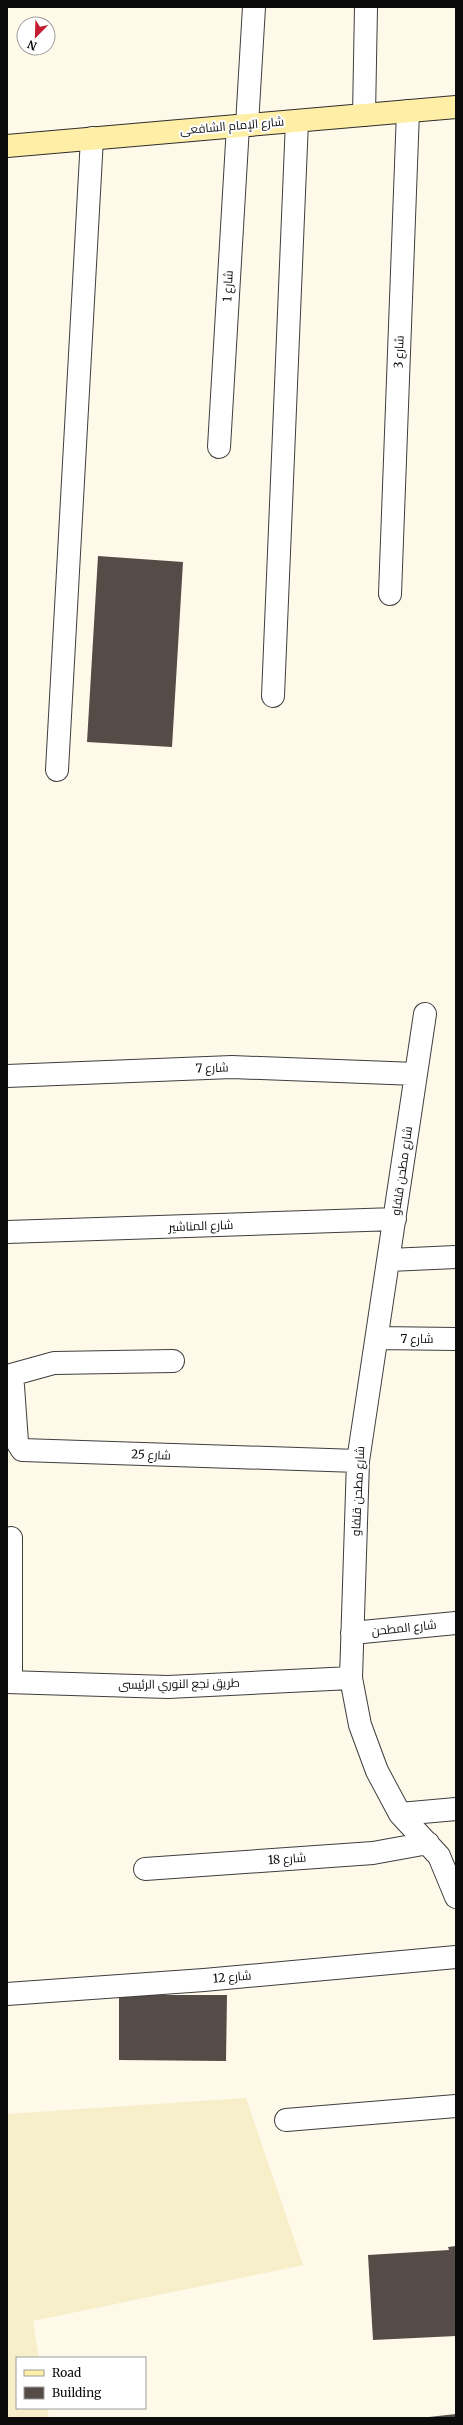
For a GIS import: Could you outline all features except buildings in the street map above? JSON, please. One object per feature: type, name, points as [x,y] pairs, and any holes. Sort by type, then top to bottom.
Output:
[{"type":"street","name":"شارع 1","points":[[219,447],[242,125],[254,7]]},
{"type":"street","points":[[364,115],[366,7]]},
{"type":"street","name":"شارع الإمام الشافعى","points":[[7,146],[456,107]]},
{"type":"street","name":"شارع 3","points":[[390,594],[408,111]]},
{"type":"street","points":[[273,696],[297,121]]},
{"type":"street","points":[[58,770],[92,138]]},
{"type":"street","name":"شارع مطحن قلفاو","points":[[425,1014],[358,1461],[351,1678],[360,1725],[372,1758],[400,1814],[428,1843],[438,1856],[447,1871],[456,1897]]},
{"type":"street","name":"شارع 7","points":[[7,1076],[232,1067],[416,1074]]},
{"type":"street","name":"شارع المناشير","points":[[7,1232],[395,1220]]},
{"type":"street","points":[[389,1260],[456,1257]]},
{"type":"street","name":"شارع 7","points":[[377,1338],[456,1339]]},
{"type":"street","points":[[7,1377],[54,1364],[173,1360]]},
{"type":"street","name":"شارع 25","points":[[7,1377],[13,1386],[17,1442],[22,1450],[358,1461]]},
{"type":"street","points":[[9,1682],[11,1538]]},
{"type":"street","name":"شارع المطحن","points":[[352,1633],[456,1623]]},
{"type":"street","name":"طريق نجع النوري الرئيسى","points":[[9,1682],[168,1687],[351,1678]]},
{"type":"street","points":[[400,1814],[456,1809]]},
{"type":"street","name":"شارع 18","points":[[146,1869],[373,1853],[428,1843]]},
{"type":"street","name":"شارع 12","points":[[7,1994],[204,1980],[456,1957]]},
{"type":"street","points":[[286,2120],[456,2106]]},
{"type":"shaded area","points":[[246,2098],[303,2265],[33,2321],[39,2357],[16,2357],[16,2409],[47,2409],[49,2418],[7,2418],[7,2114]]}]
